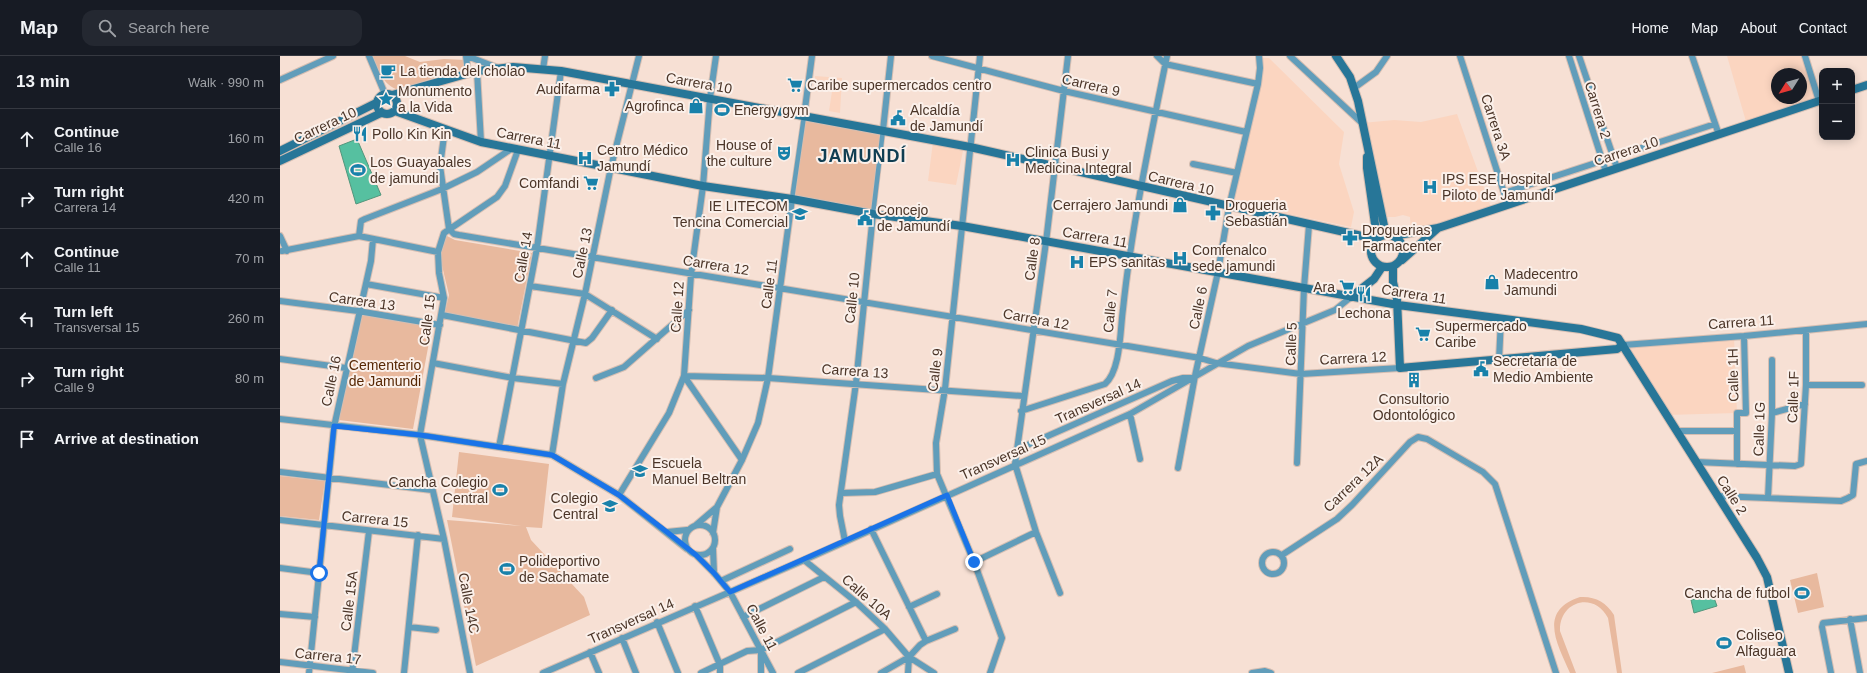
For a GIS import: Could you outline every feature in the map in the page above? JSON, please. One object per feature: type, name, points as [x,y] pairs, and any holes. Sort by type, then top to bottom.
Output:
[{"type":"main road","points":[[1336,56],[1350,77],[1354,88],[1374,171],[1376,239],[1372,245],[1372,255],[1377,264],[1387,267]]},
{"type":"main road","name":"Carrera 10","points":[[389,94],[477,71],[513,67],[561,71],[970,147],[1140,187],[1376,239]]},
{"type":"main road","points":[[1855,89],[1867,86]]},
{"type":"main road","points":[[389,94],[397,102],[395,111],[391,114],[381,113],[377,108],[376,103],[380,95],[389,94]]},
{"type":"main road","name":"Carrera 10","points":[[1390,235],[1438,228],[1819,101]]},
{"type":"main road","name":"Carrera 10","points":[[280,151],[376,103]]},
{"type":"main road","name":"Carrera 11","points":[[395,111],[481,142],[549,154],[703,186],[792,199],[873,214],[962,226],[1398,305],[1581,329],[1618,338],[1623,344]]},
{"type":"main road","name":"Carrera 10","points":[[280,160],[381,113]]},
{"type":"main road","points":[[1351,297],[1387,267],[1401,260],[1404,255],[1402,244],[1390,235],[1375,203]]},
{"type":"main road","name":"Carrera 10","points":[[1401,260],[1438,228]]},
{"type":"main road","points":[[1376,239],[1390,235]]},
{"type":"main road","points":[[1387,267],[1393,282],[1398,305],[1400,368]]},
{"type":"main road","name":"Carrera 12","points":[[1400,368],[1617,349],[1623,344]]},
{"type":"main road","name":"Calle 2","points":[[1623,344],[1767,577],[1789,673]]},
{"type":"street","points":[[280,80],[333,56]]},
{"type":"street","points":[[369,56],[389,94]]},
{"type":"street","points":[[468,73],[467,56],[502,69]]},
{"type":"street","points":[[543,69],[545,56]]},
{"type":"street","name":"Calle 13","points":[[552,455],[563,384],[585,294],[611,167],[639,56]]},
{"type":"street","name":"Calle 12","points":[[619,495],[669,413],[684,376],[691,275],[703,186],[710,98],[716,56]]},
{"type":"street","name":"Calle 11","points":[[696,525],[717,506],[742,460],[758,423],[768,378],[812,56]]},
{"type":"street","name":"Calle 10","points":[[845,541],[840,516],[842,493],[856,383],[863,303],[891,56]]},
{"type":"street","name":"Carrera 9","points":[[932,56],[978,70],[1064,91],[1155,113],[1246,132]]},
{"type":"street","name":"Calle 9","points":[[980,56],[945,389],[936,443],[938,474],[974,562],[1002,638],[990,673]]},
{"type":"street","points":[[1061,56],[1068,58]]},
{"type":"street","points":[[1157,56],[1165,64],[1258,84]]},
{"type":"street","name":"Calle 7","points":[[1022,411],[1105,384],[1110,380],[1114,372],[1119,346],[1128,256],[1140,187],[1167,56]]},
{"type":"street","points":[[1290,56],[1362,123]]},
{"type":"street","points":[[1354,88],[1376,72],[1386,56]]},
{"type":"street","name":"Carrera 3A","points":[[1460,56],[1508,205]]},
{"type":"street","name":"Carrera 2","points":[[1569,56],[1606,172]]},
{"type":"street","points":[[1579,56],[1617,168]]},
{"type":"street","points":[[1692,56],[1719,135]]},
{"type":"street","points":[[1805,56],[1819,98]]},
{"type":"street","name":"Calle 6","points":[[1178,468],[1193,377],[1200,358],[1218,272],[1229,207],[1258,84],[1259,57]]},
{"type":"street","name":"Calle 8","points":[[1015,464],[1023,396],[1034,332],[1056,167],[1068,58]]},
{"type":"street","points":[[477,71],[481,142]]},
{"type":"street","name":"Calle 14","points":[[499,447],[537,248],[561,71]]},
{"type":"street","points":[[1504,193],[1715,124]]},
{"type":"street","points":[[445,129],[440,166],[449,229],[497,197],[505,186],[514,149]]},
{"type":"street","points":[[359,236],[361,221],[477,172],[514,149]]},
{"type":"street","points":[[1193,164],[1237,174]]},
{"type":"street","name":"Calle 5","points":[[1297,463],[1304,324],[1304,288],[1309,225]]},
{"type":"street","name":"Carrera 12","points":[[449,229],[454,234],[459,235],[593,256],[691,275],[781,288],[1034,332],[1200,358],[1216,364],[1301,374],[1400,368]]},
{"type":"street","name":"Calle 15","points":[[444,538],[420,435],[444,298],[439,273],[438,252],[444,233],[449,229]]},
{"type":"street","points":[[280,236],[285,251],[359,236],[438,252]]},
{"type":"street","name":"Calle 16","points":[[309,673],[334,426],[358,311],[366,284],[373,239]]},
{"type":"street","points":[[366,284],[444,298]]},
{"type":"street","points":[[530,286],[585,294],[658,339]]},
{"type":"street","points":[[1216,364],[1248,346],[1335,310],[1351,297]]},
{"type":"street","name":"Carrera 13","points":[[280,301],[358,311],[440,325]]},
{"type":"street","points":[[442,315],[522,332],[586,343],[592,338],[612,310]]},
{"type":"street","points":[[596,378],[624,366],[658,339],[689,310]]},
{"type":"street","points":[[1499,360],[1501,319]]},
{"type":"street","name":"Carrera 11","points":[[1623,344],[1744,336],[1867,324]]},
{"type":"street","name":"Calle 1F","points":[[1769,465],[1795,466],[1801,464],[1806,385],[1806,330]]},
{"type":"street","name":"Calle 1H","points":[[1737,464],[1738,413],[1746,413],[1744,336]]},
{"type":"street","points":[[280,359],[346,368]]},
{"type":"street","name":"Calle 1G","points":[[1768,498],[1772,413],[1772,360]]},
{"type":"street","points":[[433,363],[513,378],[563,384]]},
{"type":"street","name":"Transversal 15","points":[[730,592],[1130,414],[1216,364]]},
{"type":"street","points":[[684,376],[742,460]]},
{"type":"street","name":"Carrera 13","points":[[684,376],[768,378],[856,383],[1023,396]]},
{"type":"street","name":"Transversal 14","points":[[1016,450],[1172,381],[1193,377]]},
{"type":"street","points":[[1806,385],[1862,385]]},
{"type":"street","points":[[1772,413],[1805,404]]},
{"type":"street","points":[[1130,414],[1140,459]]},
{"type":"street","points":[[280,419],[420,435],[552,455],[619,495],[696,555],[705,554],[713,548]]},
{"type":"street","points":[[1677,431],[1737,431]]},
{"type":"street","name":"Carrera 12A","points":[[1282,555],[1347,510],[1363,495],[1410,442],[1418,437],[1427,439],[1483,472],[1495,484],[1556,673]]},
{"type":"street","points":[[1717,496],[1841,501],[1853,495],[1856,464],[1867,460]]},
{"type":"street","points":[[1696,462],[1769,465]]},
{"type":"street","points":[[1015,464],[1036,532],[1060,593]]},
{"type":"street","points":[[280,472],[432,490]]},
{"type":"street","points":[[842,493],[875,492],[938,474]]},
{"type":"street","name":"Calle 11","points":[[713,533],[717,506]]},
{"type":"street","name":"Carrera 15","points":[[280,520],[369,531],[444,538]]},
{"type":"street","points":[[667,532],[687,530],[696,525],[706,526],[713,533],[715,538],[713,548],[714,573]]},
{"type":"street","points":[[872,529],[909,607],[923,643]]},
{"type":"street","points":[[687,530],[684,540],[687,549]]},
{"type":"street","name":"Calle 15A","points":[[352,672],[369,531]]},
{"type":"street","points":[[974,562],[1036,532]]},
{"type":"street","points":[[404,673],[418,535]]},
{"type":"street","name":"Calle 14C","points":[[444,538],[470,673]]},
{"type":"street","points":[[721,581],[790,549]]},
{"type":"street","name":"Calle 11","points":[[696,555],[730,592],[773,673]]},
{"type":"street","name":"Calle 10A","points":[[804,560],[856,602],[911,655],[934,673]]},
{"type":"street","points":[[280,568],[319,573]]},
{"type":"street","points":[[744,617],[824,576]]},
{"type":"street","name":"Transversal 14","points":[[543,673],[555,670],[590,652],[657,622],[730,592]]},
{"type":"street","points":[[909,607],[937,594]]},
{"type":"street","points":[[701,673],[747,651],[761,650],[856,602]]},
{"type":"street","points":[[696,606],[720,665],[720,673]]},
{"type":"street","points":[[280,614],[315,617]]},
{"type":"street","points":[[1831,673],[1822,627],[1823,623],[1867,618]]},
{"type":"street","points":[[1850,619],[1860,673]]},
{"type":"street","points":[[657,622],[678,673]]},
{"type":"street","points":[[409,627],[436,630]]},
{"type":"street","points":[[798,673],[885,629]]},
{"type":"street","points":[[881,673],[911,655],[923,643],[955,629]]},
{"type":"street","points":[[622,638],[636,673]]},
{"type":"street","points":[[761,650],[761,673]]},
{"type":"street","points":[[590,652],[599,673]]},
{"type":"street","points":[[908,673],[911,655]]},
{"type":"street","name":"Carrera 17","points":[[280,662],[352,672],[373,673]]},
{"type":"street","points":[[1252,673],[1265,671],[1272,673]]},
{"type":"shaded area","points":[[1727,56],[1805,56],[1819,101],[1747,125]]},
{"type":"shaded area","points":[[1263,58],[1269,58],[1344,132],[1339,164],[1354,212],[1351,227],[1232,202]]},
{"type":"shaded area","points":[[815,76],[842,78],[840,113],[829,111],[833,85],[815,82]]},
{"type":"shaded area","name":"IPS ESE Hospital Piloto de Jamundí","points":[[1457,114],[1492,210],[1411,233],[1410,217],[1403,215],[1395,217],[1381,217],[1362,123],[1394,120],[1421,122]]},
{"type":"shaded area","name":"Los Guayabales de jamundi","points":[[357,139],[381,195],[356,204],[339,146]]},
{"type":"shaded area","points":[[933,142],[964,146],[956,185],[928,181]]},
{"type":"shaded area","points":[[1734,336],[1737,413],[1667,415],[1623,345]]},
{"type":"shaded area","points":[[1713,595],[1717,606],[1694,613],[1691,600]]},
{"type":"green space","points":[[373,56],[405,56],[420,62],[444,59],[466,60],[465,69],[450,72],[399,90],[393,88],[385,81],[379,72]]},
{"type":"green space","points":[[804,116],[883,130],[873,214],[792,199]]},
{"type":"green space","points":[[445,235],[455,240],[532,253],[517,329],[445,312],[449,295],[439,253]]},
{"type":"green space","name":"Cementerio de Jamundi","points":[[358,314],[432,326],[413,429],[339,420]]},
{"type":"green space","name":"Polideportivo de Sachamate","points":[[459,452],[549,464],[542,528],[526,527],[531,540],[584,597],[590,615],[476,666],[447,520],[522,526],[452,517]]},
{"type":"green space","points":[[280,476],[325,481],[319,520],[280,516]]},
{"type":"green space","points":[[1817,573],[1824,607],[1798,613],[1790,580]]},
{"type":"green space","points":[[1580,597],[1595,599],[1604,603],[1614,615],[1622,673],[1617,673],[1608,618],[1602,610],[1594,604],[1586,602],[1578,603],[1571,607],[1565,613],[1561,621],[1560,631],[1576,673],[1570,673],[1560,651],[1554,630],[1555,620],[1559,611],[1567,603]]},
{"type":"green space","points":[[1744,665],[1746,673],[1712,673]]},
{"type":"place","name":"La tienda del cholao","points":[[388,71]]},
{"type":"place","name":"Caribe supermercados centro","points":[[795,85]]},
{"type":"place","name":"Audifarma","points":[[612,89]]},
{"type":"place","name":"Monumento a la Vida","points":[[386,99]]},
{"type":"place","name":"Agrofinca","points":[[696,106]]},
{"type":"place","name":"Energy gym","points":[[722,110]]},
{"type":"place","name":"Alcaldía de Jamundí","points":[[898,118]]},
{"type":"place","name":"Pollo Kin Kin","points":[[360,134]]},
{"type":"place","name":"House of the culture","points":[[784,153]]},
{"type":"place","name":"Centro Médico Jamundí","points":[[585,158]]},
{"type":"place","name":"Clinica Busi y Medicina Integral","points":[[1013,160]]},
{"type":"place","name":"Los Guayabales de jamundi","points":[[358,170]]},
{"type":"place","name":"Comfandi","points":[[591,183]]},
{"type":"place","name":"IPS ESE Hospital Piloto de Jamundí","points":[[1430,187]]},
{"type":"place","name":"Cerrajero Jamundi","points":[[1180,205]]},
{"type":"place","name":"Drogueria Sebastián","points":[[1213,213]]},
{"type":"place","name":"IE LITECOM Tencina Comercial","points":[[800,214]]},
{"type":"place","name":"Concejo de Jamundí","points":[[865,218]]},
{"type":"place","name":"Droguerias Farmacenter","points":[[1350,238]]},
{"type":"place","name":"Comfenalco sede jamundi","points":[[1180,258]]},
{"type":"place","name":"EPS sanitas","points":[[1077,262]]},
{"type":"place","name":"Madecentro Jamundi","points":[[1492,282]]},
{"type":"place","name":"Ara","points":[[1347,287]]},
{"type":"place","name":"Lechona","points":[[1364,294]]},
{"type":"place","name":"Supermercado Caribe","points":[[1423,334]]},
{"type":"place","name":"Secretaría de Medio Ambiente","points":[[1481,369]]},
{"type":"place","name":"Consultorio Odontológico","points":[[1414,380]]},
{"type":"place","name":"Escuela Manuel Beltran","points":[[640,471]]},
{"type":"place","name":"Cancha Colegio Central","points":[[500,490]]},
{"type":"place","name":"Colegio Central","points":[[610,506]]},
{"type":"place","name":"Polideportivo de Sachamate","points":[[507,569]]},
{"type":"place","name":"Cancha de futbol","points":[[1802,593]]},
{"type":"place","name":"Coliseo Alfaguara","points":[[1724,643]]},
{"type":"district","name":"JAMUNDÍ","points":[[862,156]]},
{"type":"route","points":[[319,573],[334,426],[420,435],[552,455],[619,495],[696,555],[730,592],[947,495],[974,562]]}]
